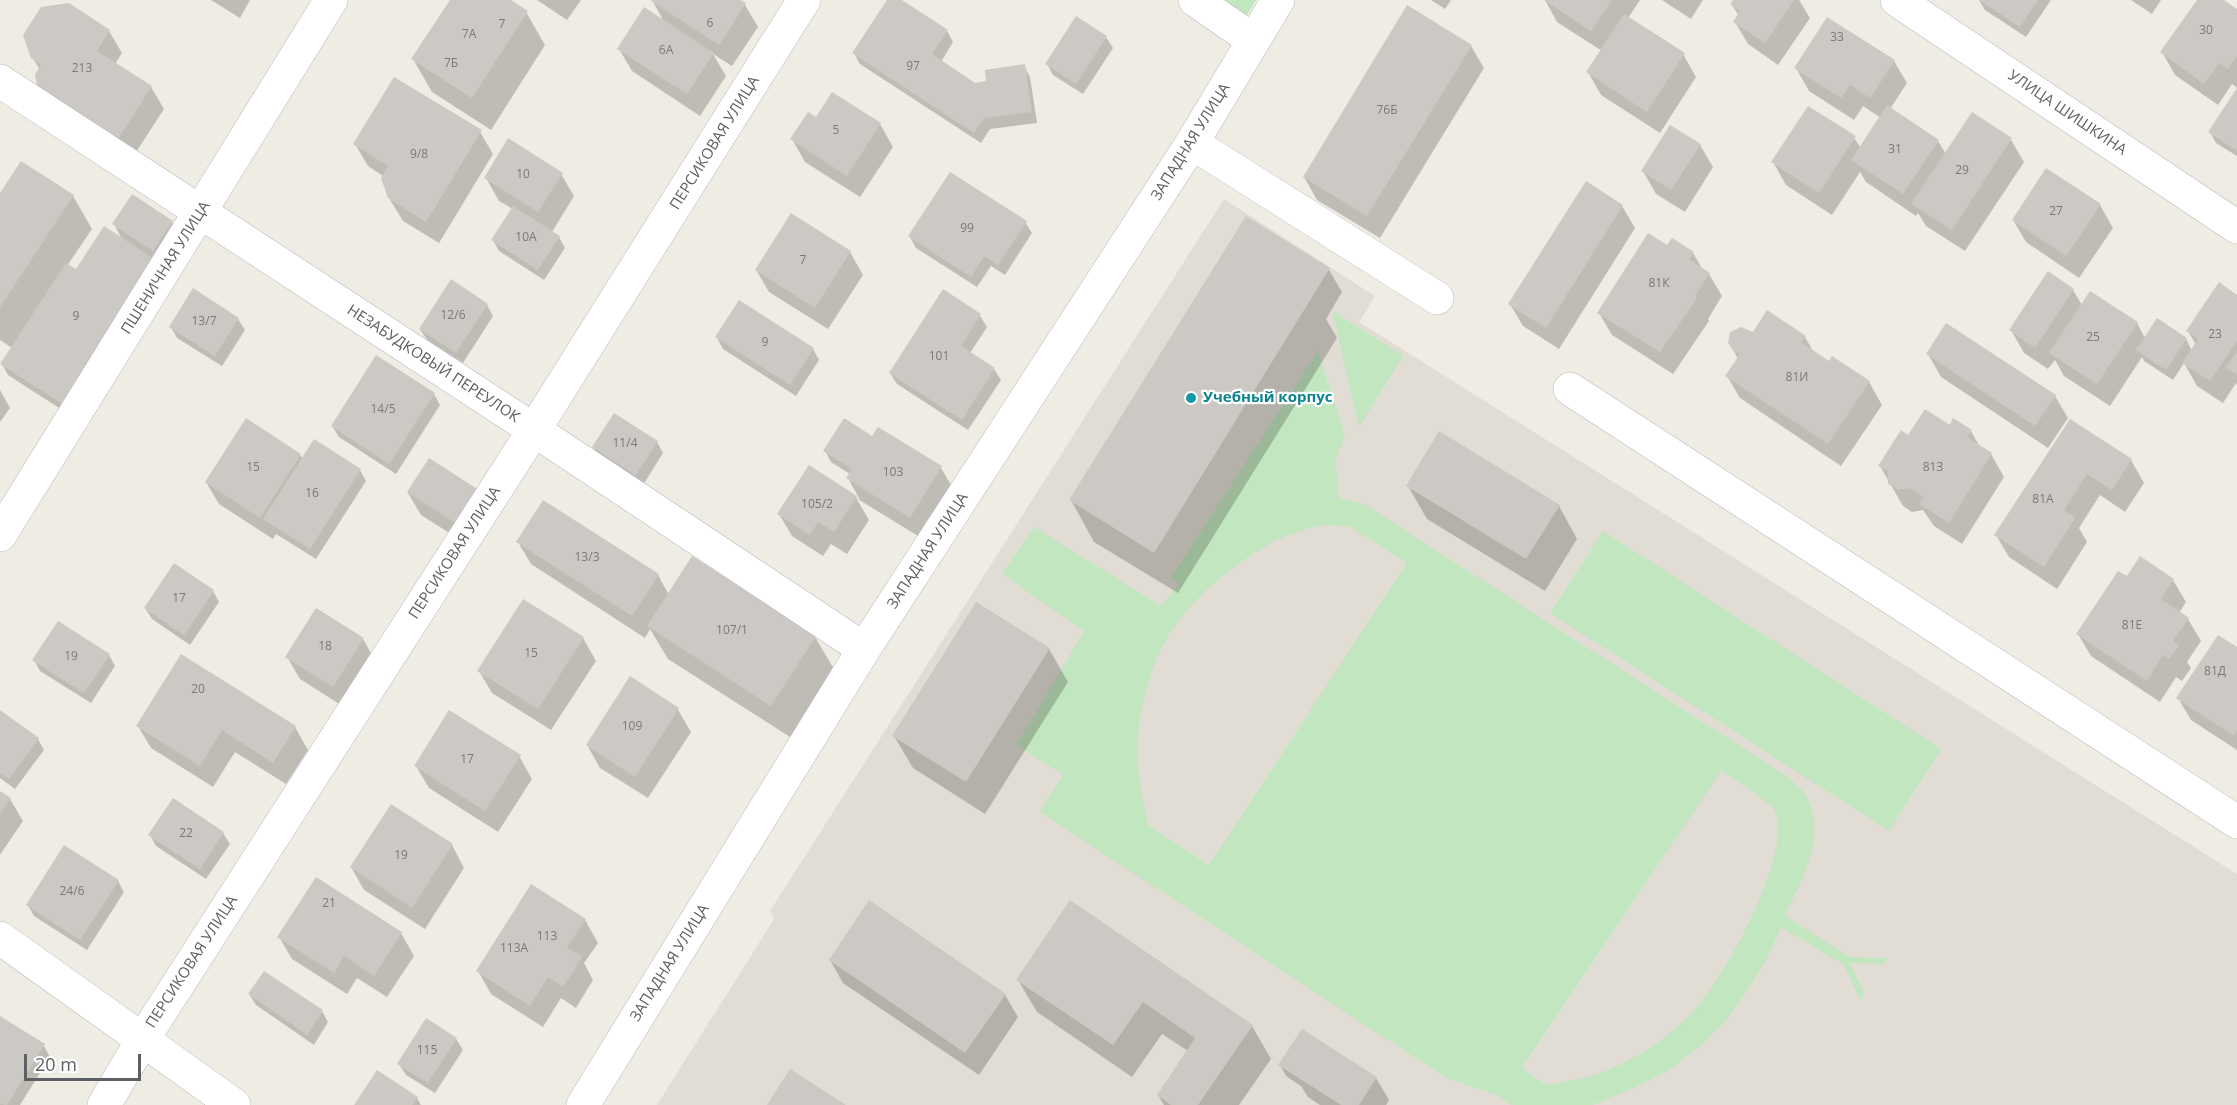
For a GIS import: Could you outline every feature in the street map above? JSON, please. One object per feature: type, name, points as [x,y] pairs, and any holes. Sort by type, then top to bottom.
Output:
[{"type":"street","name":"ПШЕНИЧНАЯ УЛИЦА","points":[[0,535],[331,0]]},
{"type":"street","name":"ПЕРСИКОВАЯ УЛИЦА","points":[[104,1105],[143,1039],[534,430],[804,0]]},
{"type":"street","points":[[1195,0],[1253,40]]},
{"type":"street","name":"ЗАПАДНАЯ УЛИЦА","points":[[583,1105],[864,649],[1192,143],[1278,0]]},
{"type":"street","name":"УЛИЦА ШИШКИНА","points":[[1897,0],[2237,227]]},
{"type":"street","name":"НЕЗАБУДКОВЫЙ ПЕРЕУЛОК","points":[[0,81],[864,649]]},
{"type":"street","points":[[1192,143],[1437,298]]},
{"type":"street","points":[[1570,389],[2237,822]]},
{"type":"street","points":[[0,938],[234,1105]]},
{"type":"shaded area","points":[[1224,199],[1375,296],[1359,322],[2237,874],[2237,1105],[657,1105],[774,919],[770,911]]},
{"type":"green space","points":[[1178,0],[1256,0],[1233,38]]},
{"type":"green space","points":[[1332,310],[1403,356],[1359,427]]},
{"type":"green space","points":[[1318,351],[1345,436],[1336,458],[1338,498],[1364,504],[1788,777],[1804,793],[1811,808],[1814,839],[1811,855],[1799,887],[1785,916],[1849,957],[1888,958],[1884,964],[1850,963],[1864,993],[1860,1000],[1844,965],[1781,927],[1767,958],[1749,988],[1727,1019],[1701,1045],[1667,1071],[1592,1105],[1512,1105],[1494,1094],[1446,1078],[1040,812],[1063,775],[1017,745],[1084,631],[1002,574],[1034,527],[1161,606],[1180,584],[1171,578]],"holes":[[[1330,525],[1350,527],[1407,563],[1209,865],[1148,825],[1137,751],[1141,715],[1151,673],[1175,625],[1189,608],[1224,575],[1243,560],[1283,538],[1309,528]],[[1721,771],[1770,805],[1778,826],[1776,850],[1767,879],[1755,910],[1725,968],[1698,1006],[1685,1020],[1654,1045],[1618,1066],[1581,1079],[1551,1084],[1541,1082],[1522,1067]]]},
{"type":"green space","points":[[1603,531],[1941,749],[1889,831],[1550,613]]},
{"type":"building","points":[[450,0],[511,0],[528,11],[472,98],[411,59]]},
{"type":"building","points":[[650,0],[740,0],[746,3],[719,45]]},
{"type":"building","points":[[887,0],[902,0],[948,30],[932,54],[975,83],[986,81],[985,70],[1025,64],[1032,112],[984,118],[974,133],[852,53]]},
{"type":"building","points":[[1544,0],[1612,0],[1591,31]]},
{"type":"building","points":[[1733,0],[1794,0],[1765,43],[1733,22],[1740,11],[1730,4]]},
{"type":"building","points":[[1979,0],[2038,0],[2020,27]]},
{"type":"building","points":[[2197,0],[2224,0],[2237,9],[2237,56],[2228,69],[2219,63],[2204,84],[2160,52]]},
{"type":"building","points":[[69,3],[110,30],[97,51],[152,86],[116,142],[37,85],[35,74],[41,65],[31,58],[23,35],[41,7]]},
{"type":"building","points":[[1407,5],[1472,45],[1367,216],[1303,177]]},
{"type":"building","points":[[644,7],[714,53],[687,94],[617,49]]},
{"type":"building","points":[[1624,14],[1685,53],[1647,112],[1586,72]]},
{"type":"building","points":[[1076,16],[1107,36],[1076,84],[1045,64]]},
{"type":"building","points":[[1827,17],[1895,60],[1870,98],[1850,85],[1841,98],[1794,68]]},
{"type":"building","points":[[394,77],[482,130],[426,222],[388,198],[381,178],[388,166],[353,144]]},
{"type":"building","points":[[2237,88],[2237,151],[2208,132]]},
{"type":"building","points":[[832,92],[881,123],[847,176],[790,139],[808,112],[816,117]]},
{"type":"building","points":[[1887,105],[1939,140],[1903,194],[1851,160]]},
{"type":"building","points":[[1808,106],[1856,136],[1819,193],[1771,162]]},
{"type":"building","points":[[1972,112],[2012,138],[1952,230],[1911,204]]},
{"type":"building","points":[[1670,125],[1701,144],[1671,190],[1641,171]]},
{"type":"building","points":[[508,138],[563,173],[538,212],[484,178]]},
{"type":"building","points":[[21,161],[74,195],[0,307],[0,193]]},
{"type":"building","points":[[2046,168],[2101,204],[2066,256],[2012,220]]},
{"type":"building","points":[[950,172],[1027,221],[998,265],[984,256],[971,277],[908,236]]},
{"type":"building","points":[[1586,181],[1623,205],[1546,328],[1508,304]]},
{"type":"building","points":[[132,194],[173,221],[153,251],[112,224]]},
{"type":"building","points":[[513,206],[560,236],[538,270],[491,240]]},
{"type":"building","points":[[791,213],[851,251],[815,308],[755,270]]},
{"type":"building","name":"Учебный корпус","points":[[1246,216],[1330,268],[1154,553],[1069,500]]},
{"type":"building","points":[[104,226],[157,261],[64,405],[0,364],[66,263],[76,269]]},
{"type":"building","points":[[1648,233],[1667,245],[1672,238],[1694,252],[1689,259],[1710,273],[1695,296],[1697,298],[1660,352],[1597,313]]},
{"type":"building","points":[[2048,271],[2074,289],[2035,348],[2009,330]]},
{"type":"building","points":[[451,279],[488,304],[456,353],[419,329]]},
{"type":"building","points":[[2219,282],[2237,295],[2237,341],[2210,381],[2182,363],[2198,339],[2186,331]]},
{"type":"building","points":[[193,288],[239,318],[215,356],[169,327]]},
{"type":"building","points":[[943,289],[981,314],[961,346],[995,368],[962,420],[889,373]]},
{"type":"building","points":[[2090,291],[2138,322],[2097,384],[2049,353]]},
{"type":"building","points":[[739,300],[814,348],[790,385],[715,337]]},
{"type":"building","points":[[1767,310],[1806,336],[1801,342],[1829,361],[1832,356],[1870,381],[1828,444],[1725,376],[1740,354],[1734,352],[1728,343],[1730,332],[1741,327],[1753,332]]},
{"type":"building","points":[[2157,318],[2187,338],[2166,370],[2136,350]]},
{"type":"building","points":[[1946,323],[2056,395],[2035,426],[1926,354]]},
{"type":"building","points":[[2237,351],[2237,375],[2226,368]]},
{"type":"building","points":[[376,355],[435,393],[389,464],[331,426]]},
{"type":"building","points":[[1925,409],[1950,425],[1953,418],[1972,430],[1967,437],[1992,453],[1949,523],[1919,504],[1924,497],[1909,488],[1899,490],[1888,484],[1888,471],[1878,466],[1901,430],[1908,435]]},
{"type":"building","points":[[614,413],[658,441],[636,475],[592,447]]},
{"type":"building","points":[[246,418],[301,454],[260,518],[205,482]]},
{"type":"building","points":[[844,418],[872,436],[878,427],[942,466],[910,518],[846,478],[852,469],[823,451]]},
{"type":"building","points":[[2070,419],[2132,459],[2112,490],[2087,474],[2064,510],[2075,518],[2044,567],[1994,535]]},
{"type":"building","points":[[1439,431],[1560,505],[1526,559],[1406,486]]},
{"type":"building","points":[[314,439],[361,469],[310,549],[263,519]]},
{"type":"building","points":[[429,458],[482,492],[460,526],[407,492]]},
{"type":"building","points":[[809,465],[857,496],[834,532],[818,522],[810,535],[777,514]]},
{"type":"building","points":[[543,500],[659,574],[632,616],[516,542]]},
{"type":"building","points":[[692,556],[816,636],[771,706],[647,626]]},
{"type":"building","points":[[2140,556],[2174,579],[2161,599],[2189,618],[2173,641],[2179,645],[2169,659],[2163,655],[2147,681],[2076,634],[2118,571],[2127,576]]},
{"type":"building","points":[[174,563],[214,590],[184,635],[144,608]]},
{"type":"building","points":[[523,599],[584,637],[538,709],[477,671]]},
{"type":"building","points":[[976,602],[1050,648],[966,782],[892,736]]},
{"type":"building","points":[[316,608],[364,638],[333,687],[285,657]]},
{"type":"building","points":[[58,621],[110,654],[84,693],[32,660]]},
{"type":"building","points":[[2218,635],[2237,647],[2237,731],[2234,736],[2176,698]]},
{"type":"building","points":[[181,654],[296,726],[273,763],[222,730],[200,766],[136,726]]},
{"type":"building","points":[[630,676],[679,708],[635,777],[586,745]]},
{"type":"building","points":[[0,710],[39,738],[9,779],[0,773]]},
{"type":"building","points":[[449,710],[521,755],[485,811],[414,766]]},
{"type":"building","points":[[0,791],[11,798],[0,814]]},
{"type":"building","points":[[173,798],[224,832],[200,869],[148,835]]},
{"type":"building","points":[[391,804],[453,844],[412,908],[350,867]]},
{"type":"building","points":[[64,845],[119,880],[80,940],[26,905]]},
{"type":"building","points":[[316,877],[402,932],[374,976],[344,956],[334,973],[277,937]]},
{"type":"building","points":[[531,884],[586,919],[567,948],[582,956],[573,972],[563,986],[548,977],[530,1006],[476,971]]},
{"type":"building","points":[[869,900],[1006,994],[965,1053],[829,960]]},
{"type":"building","points":[[1070,900],[1253,1025],[1198,1105],[1171,1105],[1157,1095],[1195,1038],[1143,1002],[1113,1045],[1016,980]]},
{"type":"building","points":[[264,971],[323,1010],[307,1035],[248,994]]},
{"type":"building","points":[[0,1016],[45,1044],[7,1105],[0,1104]]},
{"type":"building","points":[[426,1018],[457,1038],[428,1083],[397,1064]]},
{"type":"building","points":[[1302,1029],[1377,1077],[1359,1105],[1341,1105],[1278,1065]]},
{"type":"building","points":[[790,1069],[846,1105],[767,1105]]},
{"type":"building","points":[[377,1070],[418,1097],[412,1105],[354,1105]]},
{"type":"place","name":"Учебный корпус","points":[[1191,398]]}]
